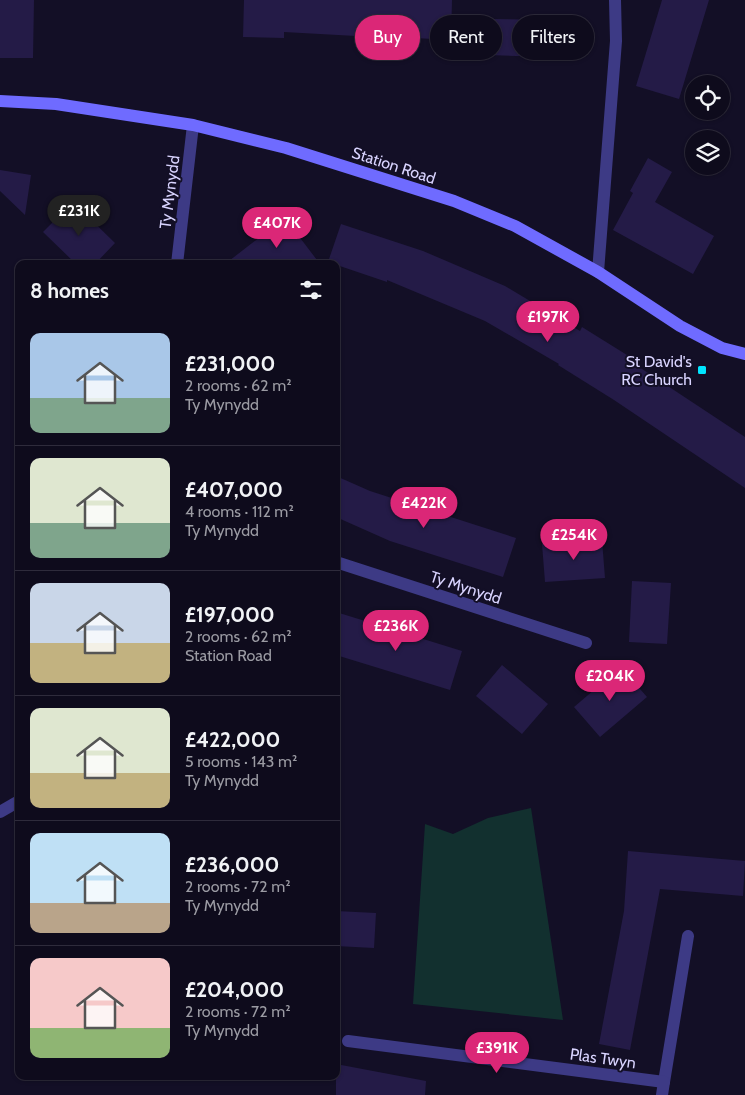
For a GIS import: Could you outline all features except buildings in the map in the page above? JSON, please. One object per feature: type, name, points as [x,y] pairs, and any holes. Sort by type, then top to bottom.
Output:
[{"type":"street","points":[[598,272],[616,41],[615,0]]},
{"type":"street","name":"Station Road","points":[[0,101],[56,104],[193,125],[286,148],[454,201],[514,226],[598,272],[680,326],[722,348],[745,354]]},
{"type":"street","name":"Ty Mynydd","points":[[177,260],[193,125]]},
{"type":"street","name":"Ty Mynydd","points":[[340,563],[586,643]]},
{"type":"street","points":[[0,812],[15,803]]},
{"type":"street","points":[[663,1089],[688,936]]},
{"type":"street","name":"Plas Twyn","points":[[348,1041],[663,1089]]},
{"type":"green space","points":[[531,808],[563,1020],[413,1004],[425,824],[453,834],[488,818]]},
{"type":"place","name":"St David's RC Church","points":[[702,370]]}]
